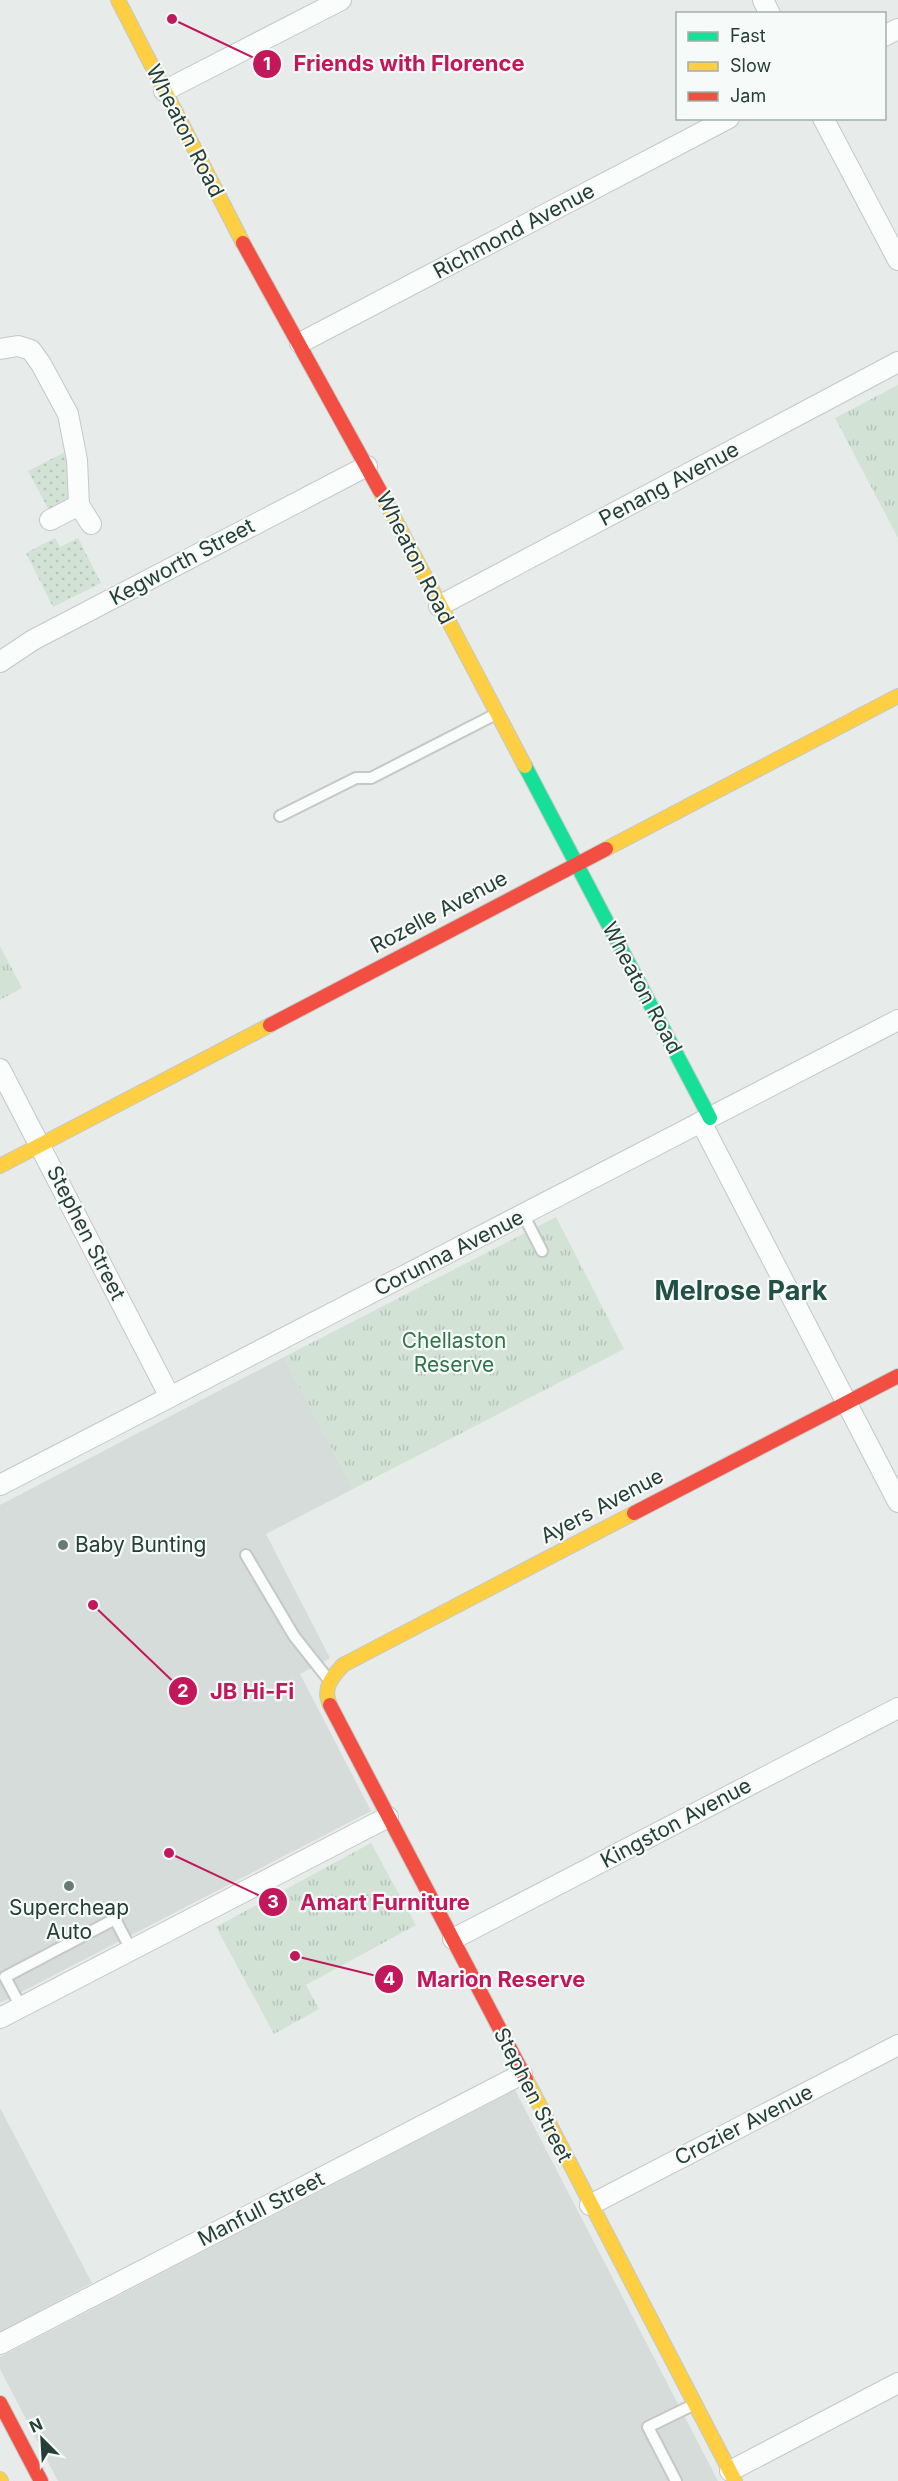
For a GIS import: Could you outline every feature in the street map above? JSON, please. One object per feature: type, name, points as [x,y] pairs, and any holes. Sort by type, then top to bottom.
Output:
[{"type":"main road","name":"Wheaton Road","points":[[118,0],[228,216],[367,466],[577,864],[705,1120]]},
{"type":"main road","name":"Rozelle Avenue","points":[[0,1166],[898,696]]},
{"type":"main road","name":"Ayers Avenue","points":[[329,1680],[342,1665],[898,1376]]},
{"type":"main road","name":"Stephen Street","points":[[329,1680],[327,1698],[732,2476]]},
{"type":"main road","points":[[0,2403],[41,2481]]},
{"type":"street","points":[[164,91],[341,0]]},
{"type":"street","name":"Richmond Avenue","points":[[300,343],[725,120]]},
{"type":"street","points":[[824,120],[898,260]]},
{"type":"street","points":[[0,349],[18,346],[31,350],[68,414],[78,460],[79,505],[91,524]]},
{"type":"street","name":"Penang Avenue","points":[[439,606],[898,362]]},
{"type":"street","name":"Kegworth Street","points":[[0,662],[33,640],[367,466]]},
{"type":"street","points":[[50,520],[79,505]]},
{"type":"street","name":"Corunna Avenue","points":[[0,1485],[898,1020]]},
{"type":"street","name":"Stephen Street","points":[[0,1069],[170,1397]]},
{"type":"street","name":"Wheaton Road","points":[[705,1120],[898,1502]]},
{"type":"street","name":"Kingston Avenue","points":[[453,1939],[898,1708]]},
{"type":"street","points":[[0,2018],[388,1817]]},
{"type":"street","name":"Crozier Avenue","points":[[590,2205],[898,2045]]},
{"type":"street","name":"Manfull Street","points":[[0,2344],[522,2074]]},
{"type":"street","points":[[732,2476],[898,2383]]},
{"type":"street","points":[[0,2470],[27,2456]]},
{"type":"lane","points":[[280,816],[356,778],[371,778],[496,714]]},
{"type":"lane","points":[[523,1214],[542,1251]]},
{"type":"lane","points":[[246,1555],[294,1636],[329,1680]]},
{"type":"lane","points":[[21,2007],[5,1977],[115,1919],[131,1950]]},
{"type":"lane","points":[[676,2481],[648,2427],[695,2404]]},
{"type":"shaded area","points":[[284,1357],[353,1489],[266,1534],[330,1658],[300,1674],[371,1811],[0,2003],[0,1505]]},
{"type":"shaded area","points":[[515,2090],[718,2481],[58,2481],[0,2369],[0,2357]]},
{"type":"shaded area","points":[[0,2108],[92,2283],[0,2332]]},
{"type":"green space","points":[[898,385],[898,538],[835,418]]},
{"type":"green space","points":[[65,452],[70,498],[49,510],[28,471]]},
{"type":"green space","points":[[55,538],[60,547],[78,538],[101,583],[53,607],[26,553]]},
{"type":"green space","points":[[0,946],[22,988],[0,1000]]},
{"type":"green space","name":"Chellaston Reserve","points":[[556,1217],[624,1349],[353,1489],[284,1357]]},
{"type":"green space","points":[[371,1843],[416,1925],[306,1985],[319,2009],[274,2034],[216,1927]]},
{"type":"traffic: fast","points":[[525,766],[710,1118]]},
{"type":"traffic: slow","points":[[118,0],[243,243]]},
{"type":"traffic: slow","points":[[380,491],[525,766]]},
{"type":"traffic: slow","points":[[606,849],[898,696]]},
{"type":"traffic: slow","points":[[0,1166],[270,1025]]},
{"type":"traffic: slow","points":[[330,1705],[327,1693],[329,1683],[343,1665],[634,1513]]},
{"type":"traffic: slow","points":[[526,2079],[735,2481]]},
{"type":"traffic: jam","points":[[243,243],[380,491]]},
{"type":"traffic: jam","points":[[270,1025],[606,849]]},
{"type":"traffic: jam","points":[[634,1513],[898,1376]]},
{"type":"traffic: jam","points":[[330,1705],[526,2079]]},
{"type":"traffic: jam","points":[[0,2403],[41,2481]]},
{"type":"place","name":"Friends with Florence","points":[[172,19]]},
{"type":"place","name":"Baby Bunting","points":[[63,1545]]},
{"type":"place","name":"JB Hi-Fi","points":[[93,1605]]},
{"type":"place","name":"Amart Furniture","points":[[169,1853]]},
{"type":"place","name":"Supercheap Auto","points":[[69,1886]]},
{"type":"place","name":"Marion Reserve","points":[[295,1956]]},
{"type":"district","name":"Melrose Park","points":[[741,1291]]}]
